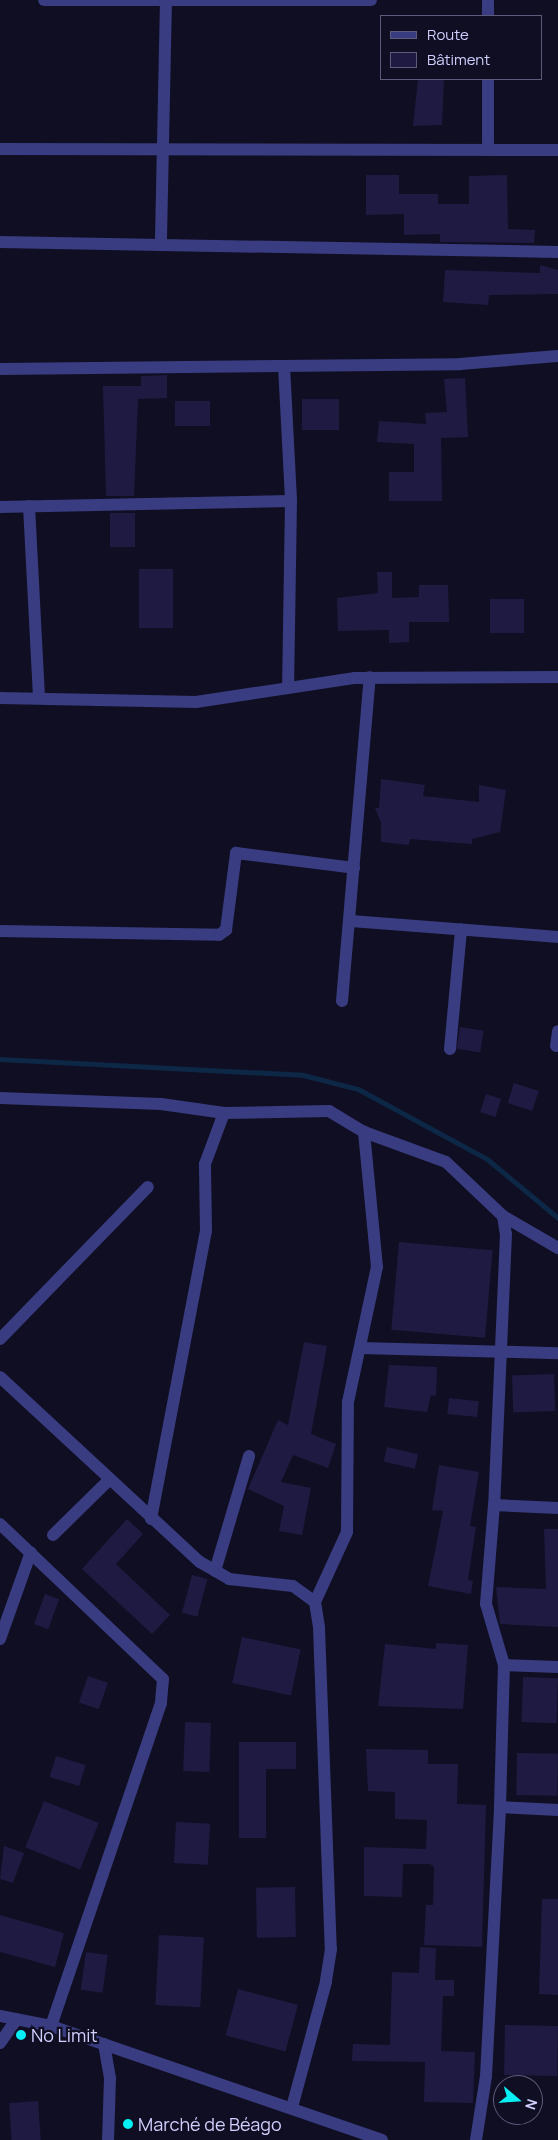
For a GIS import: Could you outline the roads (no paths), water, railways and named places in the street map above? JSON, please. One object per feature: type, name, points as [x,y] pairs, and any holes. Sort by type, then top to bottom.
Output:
[{"type":"street","points":[[44,0],[370,0]]},
{"type":"street","points":[[488,0],[488,15]]},
{"type":"street","points":[[161,245],[166,1]]},
{"type":"street","points":[[488,80],[488,149]]},
{"type":"street","points":[[0,149],[558,150]]},
{"type":"street","points":[[0,242],[558,252]]},
{"type":"street","points":[[0,370],[460,364],[558,356]]},
{"type":"street","points":[[284,366],[291,501],[288,688]]},
{"type":"street","points":[[0,507],[291,501]]},
{"type":"street","points":[[29,506],[39,697]]},
{"type":"street","points":[[0,698],[39,697],[196,702],[370,678],[558,677]]},
{"type":"street","points":[[342,1001],[352,922],[354,868],[370,678]]},
{"type":"street","points":[[0,931],[219,935],[226,930],[236,853],[354,868]]},
{"type":"street","points":[[352,922],[558,937]]},
{"type":"street","points":[[450,1048],[461,930]]},
{"type":"street","points":[[556,1046],[558,1031]]},
{"type":"street","points":[[0,1098],[160,1104],[224,1113],[329,1111],[364,1132],[446,1162],[502,1216],[558,1248]]},
{"type":"street","points":[[151,1519],[206,1231],[205,1164],[224,1113]]},
{"type":"street","points":[[292,2107],[326,1982],[330,1949],[320,1628],[314,1602],[347,1532],[348,1402],[377,1267],[364,1132]]},
{"type":"street","points":[[0,1338],[148,1187]]},
{"type":"street","points":[[476,2140],[486,2076],[500,1807],[504,1666],[486,1604],[494,1505],[502,1350],[502,1216]]},
{"type":"street","points":[[361,1348],[502,1350],[558,1353]]},
{"type":"street","points":[[0,1377],[108,1481],[215,1571],[229,1579],[292,1586],[314,1602]]},
{"type":"street","points":[[215,1571],[249,1456]]},
{"type":"street","points":[[53,1535],[108,1481]]},
{"type":"street","points":[[494,1505],[558,1508]]},
{"type":"street","points":[[0,1524],[163,1679],[161,1703],[51,2026]]},
{"type":"street","points":[[0,1639],[31,1552]]},
{"type":"street","points":[[504,1666],[558,1667]]},
{"type":"street","points":[[500,1807],[558,1810]]},
{"type":"street","points":[[0,2016],[51,2026],[292,2107],[382,2140]]},
{"type":"street","points":[[0,2042],[17,2019]]},
{"type":"street","points":[[104,2044],[110,2078],[108,2140]]},
{"type":"waterway","points":[[0,1059],[303,1075],[358,1089],[487,1159],[558,1218]]},
{"type":"place","name":"No Limit","points":[[21,2035]]},
{"type":"place","name":"Marché de Béago","points":[[128,2124]]}]
